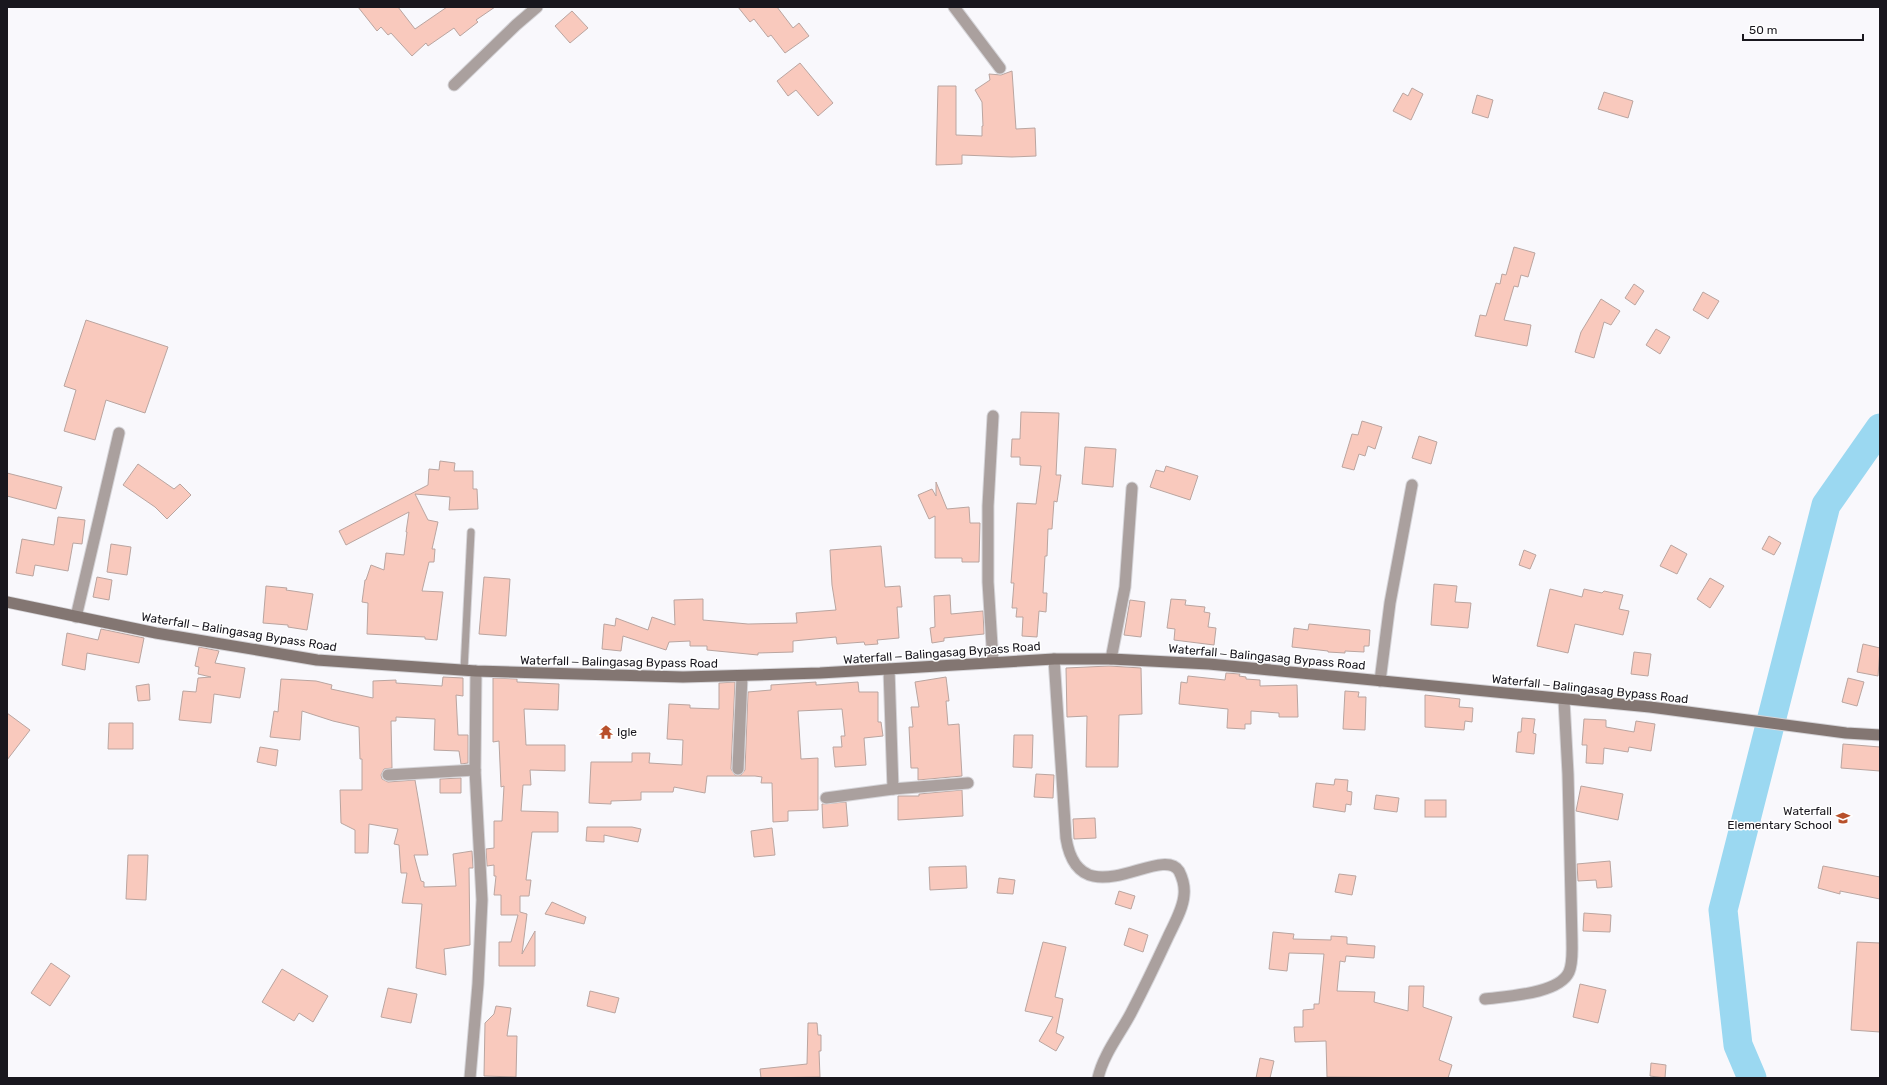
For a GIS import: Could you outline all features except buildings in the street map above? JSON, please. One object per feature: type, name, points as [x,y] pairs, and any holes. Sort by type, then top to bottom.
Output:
[{"type":"main road","name":"Waterfall ‒ Balingasag Bypass Road","points":[[7,602],[76,617],[247,649],[317,660],[476,671],[683,677],[742,676],[889,669],[1054,659],[1111,659],[1209,664],[1564,700],[1650,707],[1846,733],[1880,735]]},
{"type":"street","points":[[454,85],[516,25],[537,7]]},
{"type":"street","points":[[954,7],[1000,68]]},
{"type":"street","points":[[993,416],[988,506],[988,582],[993,662]]},
{"type":"street","points":[[76,617],[118,433]]},
{"type":"street","points":[[1380,681],[1390,603],[1412,485]]},
{"type":"street","points":[[1111,659],[1125,587],[1132,488]]},
{"type":"street","points":[[1054,659],[1066,838],[1072,859],[1079,868],[1092,876],[1102,878],[1122,875],[1158,865],[1169,865],[1178,870],[1184,883],[1184,896],[1178,915],[1098,1078]]},
{"type":"street","points":[[889,669],[893,789]]},
{"type":"street","points":[[470,1078],[478,984],[482,900],[476,770],[476,671]]},
{"type":"street","points":[[738,769],[742,676]]},
{"type":"street","points":[[1485,999],[1540,990],[1556,985],[1562,981],[1569,972],[1572,956],[1572,941],[1568,774],[1564,700]]},
{"type":"street","points":[[388,775],[476,770]]},
{"type":"street","points":[[826,798],[893,789],[968,783]]},
{"type":"lane","points":[[464,670],[471,532]]},
{"type":"waterway","points":[[1752,1078],[1738,1045],[1723,910],[1826,505],[1880,428]]},
{"type":"place","name":"Igle","points":[[606,732]]},
{"type":"place","name":"Waterfall Elementary School","points":[[1843,818]]}]
